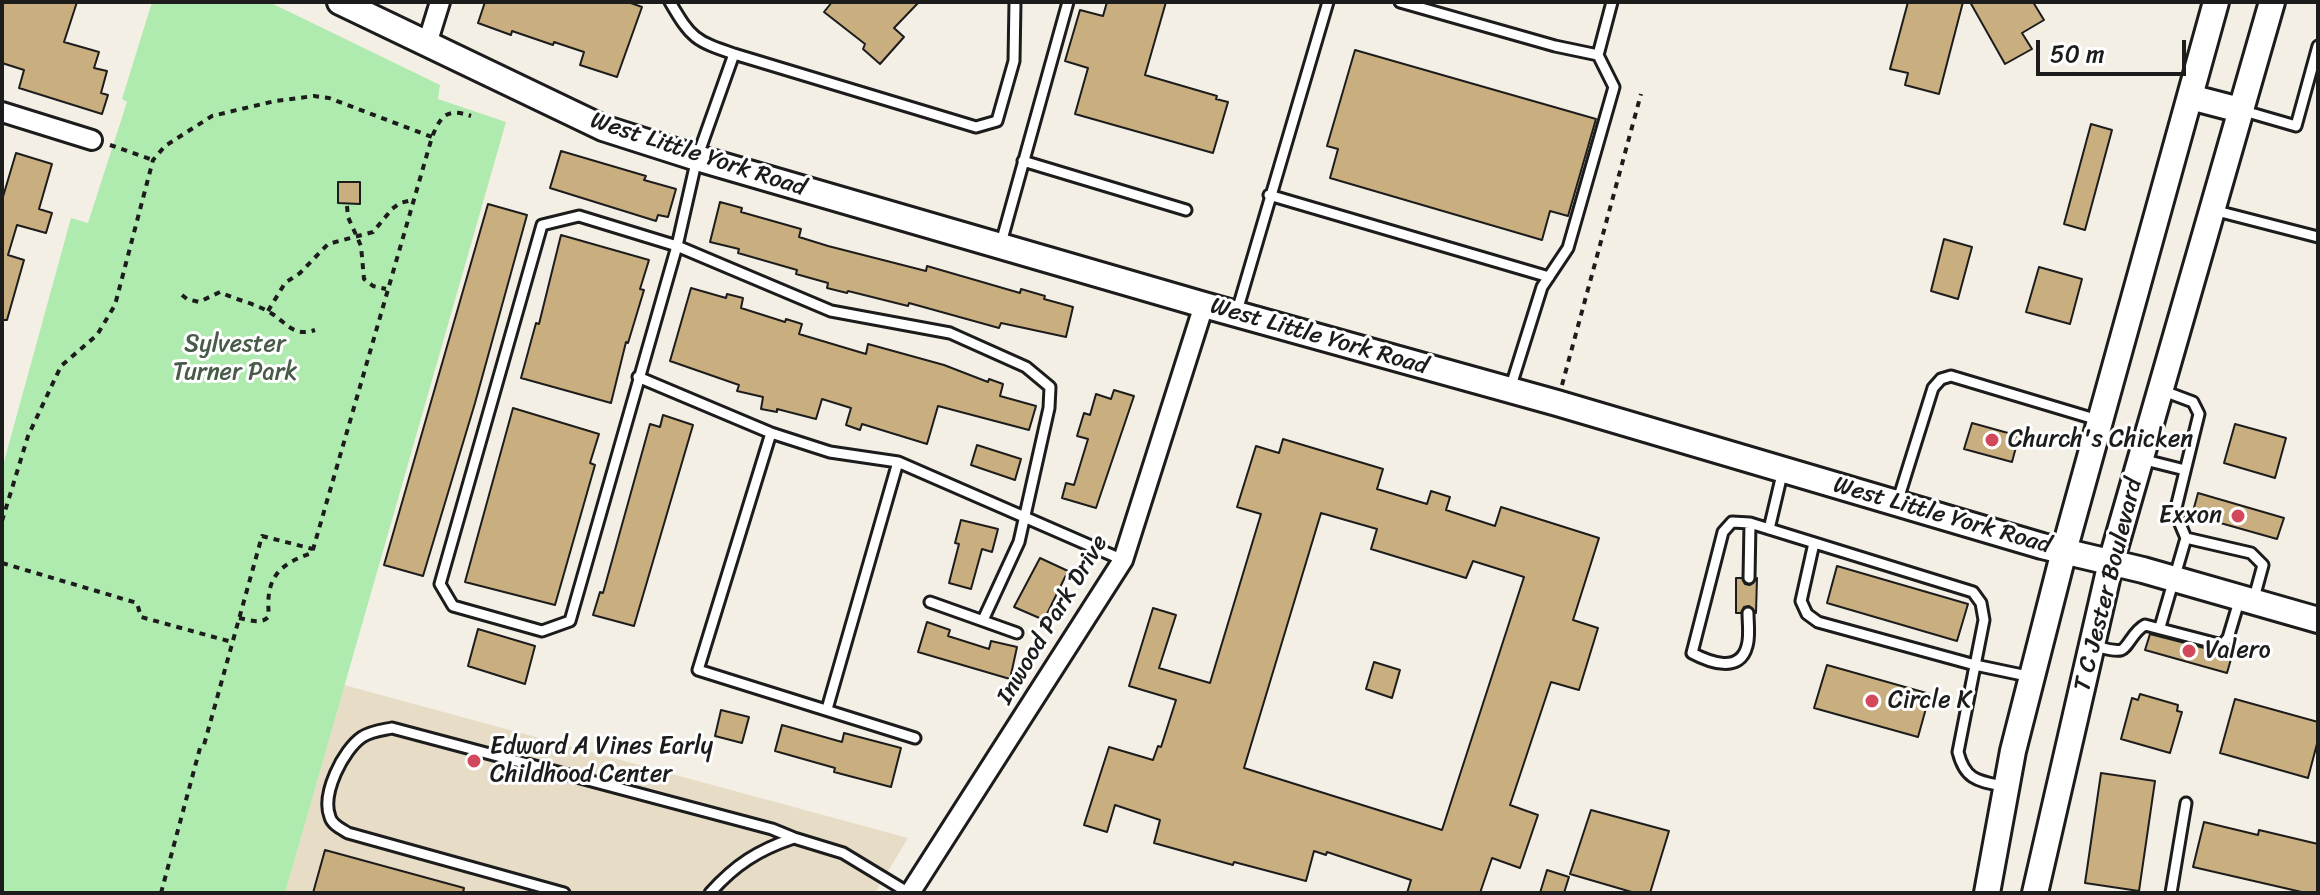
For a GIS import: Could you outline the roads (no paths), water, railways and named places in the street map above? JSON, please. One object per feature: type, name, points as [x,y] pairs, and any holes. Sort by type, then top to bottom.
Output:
[{"type":"street","name":"West Little York Road","points":[[340,2],[603,128],[697,158],[2064,551],[2315,616]]},
{"type":"street","points":[[427,44],[440,2]]},
{"type":"street","name":"T C Jester Boulevard","points":[[1987,893],[2006,787],[2064,551],[2216,2]]},
{"type":"street","name":"T C Jester Boulevard","points":[[2035,893],[2111,562],[2272,2]]},
{"type":"street","points":[[2190,97],[2240,110]]},
{"type":"street","points":[[2,112],[92,140]]},
{"type":"street","name":"Inwood Park Drive","points":[[910,893],[1123,560],[1204,305]]},
{"type":"lane","points":[[670,2],[687,30],[702,43],[976,127],[997,121],[1014,61],[1015,2]]},
{"type":"lane","points":[[1000,246],[1068,2]]},
{"type":"lane","points":[[1236,314],[1328,2]]},
{"type":"lane","points":[[1400,2],[1555,46],[1598,55]]},
{"type":"lane","points":[[1510,390],[1542,287],[1568,248],[1614,87],[1598,55],[1612,2]]},
{"type":"lane","points":[[2240,110],[2296,126],[2318,46]]},
{"type":"lane","points":[[734,54],[697,158],[677,246],[570,621],[542,631],[453,606],[440,584],[542,225],[579,216],[677,246],[831,311],[950,333],[1026,367],[1050,387],[1019,542],[983,620]]},
{"type":"lane","points":[[1023,161],[1186,210]]},
{"type":"lane","points":[[1269,195],[1549,277]]},
{"type":"lane","points":[[2212,210],[2318,237]]},
{"type":"lane","points":[[1897,503],[1933,388],[1941,379],[1951,376],[2101,421]]},
{"type":"lane","points":[[638,377],[771,433],[830,452],[898,462],[1123,560]]},
{"type":"lane","points":[[2160,627],[2186,538],[2175,512],[2199,414],[2193,402],[2161,390]]},
{"type":"lane","points":[[771,433],[698,670],[915,738]]},
{"type":"lane","points":[[2141,459],[2185,470]]},
{"type":"lane","points":[[827,709],[898,462]]},
{"type":"lane","points":[[1769,529],[1783,469]]},
{"type":"lane","points":[[1748,613],[1747,647],[1740,659],[1725,665],[1706,661],[1692,653],[1723,532],[1732,522],[1750,523],[1973,592],[1981,603],[1984,620],[1958,752],[1962,766],[1970,776],[2006,787]]},
{"type":"lane","points":[[1749,578],[1750,523]]},
{"type":"lane","points":[[2092,645],[2120,650],[2126,647],[2135,630],[2145,625],[2222,645],[2263,565],[2251,553],[2186,538]]},
{"type":"lane","points":[[1814,543],[1801,601],[1807,614],[1818,622],[1975,665],[2032,677]]},
{"type":"lane","points":[[930,602],[1017,633]]},
{"type":"lane","points":[[564,893],[348,833],[329,816],[330,797],[338,767],[350,748],[363,736],[392,728],[772,829],[843,853],[910,893]]},
{"type":"lane","points":[[2171,893],[2186,803]]},
{"type":"lane","points":[[710,893],[757,853],[794,838]]},
{"type":"place","name":"Church's Chicken","points":[[1992,440]]},
{"type":"place","name":"Exxon","points":[[2238,516]]},
{"type":"place","name":"Valero","points":[[2189,651]]},
{"type":"place","name":"Circle K","points":[[1872,701]]},
{"type":"place","name":"Edward A Vines Early Childhood Center","points":[[474,761]]},
{"type":"park label","name":"Sylvester Turner Park","points":[[235,359]]}]
